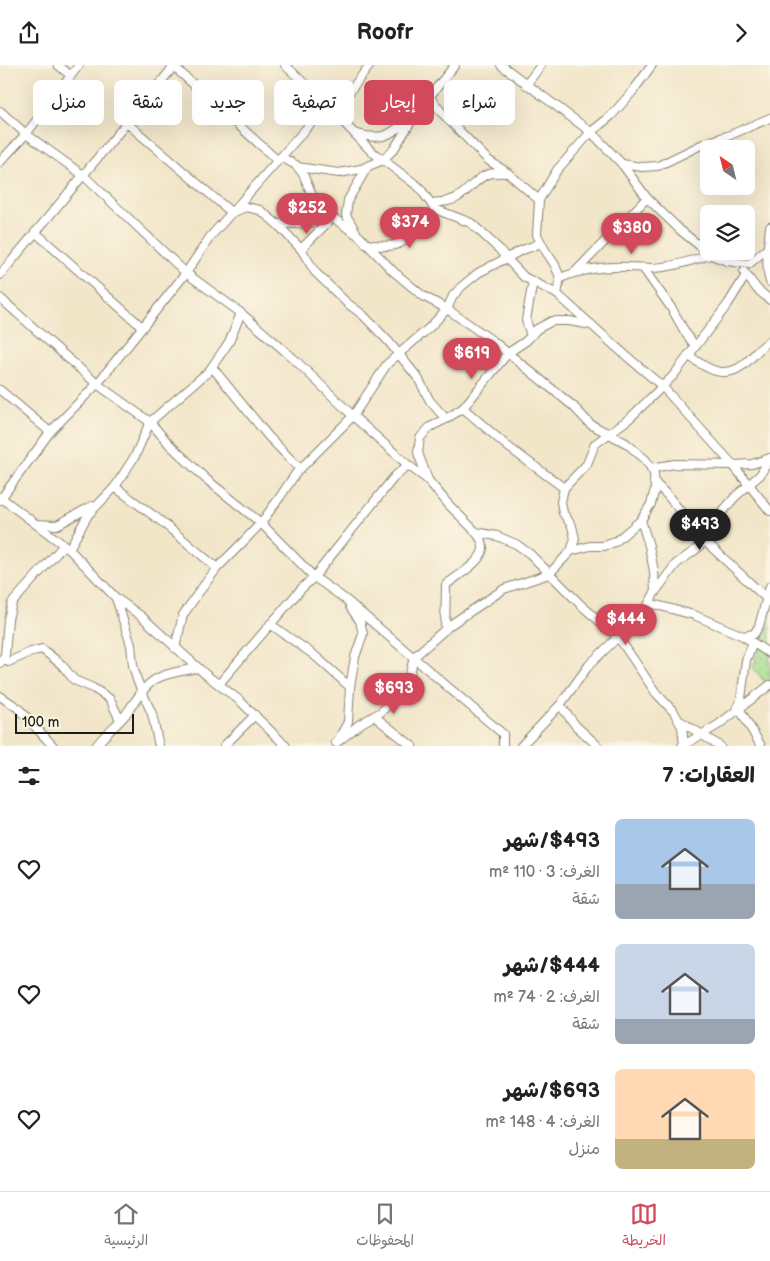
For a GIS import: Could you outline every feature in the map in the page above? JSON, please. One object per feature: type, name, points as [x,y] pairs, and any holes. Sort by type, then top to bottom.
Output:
[{"type":"street","points":[[58,65],[70,75]]},
{"type":"street","points":[[0,162],[26,134],[79,65]]},
{"type":"street","points":[[285,65],[301,80]]},
{"type":"street","points":[[354,86],[370,65]]},
{"type":"street","points":[[434,91],[455,65]]},
{"type":"street","points":[[501,65],[591,132],[622,164],[647,197],[680,230],[700,246]]},
{"type":"street","points":[[526,85],[541,65]]},
{"type":"street","points":[[558,294],[560,278],[555,265],[537,235],[539,200],[557,170],[591,132],[611,116],[634,91],[652,65]]},
{"type":"street","points":[[163,80],[174,66],[279,158],[297,167],[339,173],[368,166],[383,160],[394,149],[409,125]]},
{"type":"street","points":[[434,103],[443,115],[488,159],[508,173],[539,200]]},
{"type":"street","points":[[0,111],[26,134],[83,175],[186,273],[241,313],[293,358],[408,465],[428,480],[449,505],[476,532],[484,544],[483,553],[472,565],[446,585],[445,630]]},
{"type":"street","points":[[622,164],[642,167],[658,166],[703,144],[770,118]]},
{"type":"street","points":[[0,275],[126,125]]},
{"type":"street","points":[[130,125],[232,213]]},
{"type":"street","points":[[286,746],[239,700],[175,648],[141,616],[116,598],[66,547],[0,498],[50,432],[97,384],[186,273],[210,237],[309,125]]},
{"type":"street","points":[[346,125],[371,151],[419,187],[433,206],[471,223],[500,249],[524,277],[558,294],[662,386],[733,465],[770,511]]},
{"type":"street","points":[[352,132],[372,138],[386,135],[403,125]]},
{"type":"street","points":[[335,745],[360,724],[381,712],[396,697],[410,674],[414,657],[445,630],[504,589],[549,574],[572,551],[590,546],[604,546],[615,542],[641,520],[651,504],[655,489],[654,473],[646,460],[633,449],[590,424],[573,406],[508,353],[447,309],[423,297],[366,244],[346,215],[348,200],[368,166]]},
{"type":"street","points":[[297,167],[303,174],[316,201],[332,217],[359,236]]},
{"type":"street","points":[[366,244],[384,247],[398,244],[413,233],[433,206],[448,202],[461,195],[477,179],[494,172],[508,173]]},
{"type":"street","points":[[576,271],[647,197]]},
{"type":"street","points":[[232,213],[246,207],[260,210],[278,224],[301,249],[315,272],[347,303],[363,315],[399,354],[418,378],[430,401],[446,419]]},
{"type":"street","points":[[278,224],[303,225],[317,223],[332,217]]},
{"type":"street","points":[[301,249],[332,217]]},
{"type":"street","points":[[770,227],[768,273],[770,281]]},
{"type":"street","points":[[35,232],[142,327]]},
{"type":"street","points":[[175,648],[183,615],[217,568],[261,523],[300,469],[353,415],[387,364],[429,328],[447,309],[453,295],[478,273],[520,251],[541,243]]},
{"type":"street","points":[[729,260],[749,264],[769,248]]},
{"type":"street","points":[[560,278],[576,271],[596,267],[652,268],[700,258]]},
{"type":"street","points":[[740,263],[746,275],[757,289],[770,300]]},
{"type":"street","points":[[642,268],[672,309],[695,346]]},
{"type":"street","points":[[572,551],[574,539],[572,526],[563,513],[564,488],[588,464],[595,445],[608,433],[630,418],[672,377],[728,304],[746,275]]},
{"type":"street","points":[[531,336],[526,320],[533,281]]},
{"type":"street","points":[[0,299],[97,384],[150,423],[206,479],[261,523],[314,577],[345,599],[503,735],[503,746]]},
{"type":"street","points":[[120,720],[110,699],[93,688],[74,680],[62,665],[42,649],[8,663],[1,661],[5,655],[8,619],[12,603],[66,547],[88,515],[114,487],[135,456],[150,423],[209,371],[229,342],[241,313]]},
{"type":"street","points":[[428,480],[418,453],[420,438],[430,427],[463,408],[508,353],[526,341],[537,329],[552,321],[569,321],[592,325]]},
{"type":"street","points":[[688,355],[702,366],[715,372],[726,373],[739,369],[761,346],[770,341]]},
{"type":"street","points":[[212,367],[268,436],[300,469]]},
{"type":"street","points":[[0,390],[50,432]]},
{"type":"street","points":[[463,408],[507,446],[564,488]]},
{"type":"street","points":[[650,468],[675,464],[752,464],[770,458]]},
{"type":"street","points":[[520,746],[560,705],[589,665],[645,611],[655,592],[676,564],[705,541],[722,512],[735,497],[760,475],[770,458]]},
{"type":"street","points":[[219,684],[301,589],[314,577],[394,476],[408,465]]},
{"type":"street","points":[[654,481],[705,541],[766,598]]},
{"type":"street","points":[[114,487],[162,522],[217,568]]},
{"type":"street","points":[[36,524],[57,525],[80,514],[102,500]]},
{"type":"street","points":[[641,520],[654,571],[655,592]]},
{"type":"street","points":[[476,532],[497,536],[516,544],[530,554],[582,606],[619,638],[656,693],[674,712],[682,727],[683,746],[718,725],[770,685]]},
{"type":"street","points":[[743,636],[754,633],[759,626],[770,586]]},
{"type":"street","points":[[116,598],[131,645],[132,665],[152,714],[159,746]]},
{"type":"street","points":[[335,745],[348,722],[350,687],[355,657],[363,634],[360,621],[345,599]]},
{"type":"street","points":[[649,603],[694,615],[743,636],[770,654]]},
{"type":"street","points":[[270,624],[314,655],[350,687]]},
{"type":"street","points":[[737,710],[741,699],[746,660],[753,643]]},
{"type":"street","points":[[96,746],[142,693],[159,677],[198,667]]},
{"type":"street","points":[[0,696],[18,707],[53,746]]},
{"type":"street","points":[[560,705],[576,726],[598,746]]},
{"type":"street","points":[[737,710],[761,746]]},
{"type":"street","points":[[224,746],[255,715]]},
{"type":"street","points":[[374,716],[412,746]]},
{"type":"street","points":[[678,720],[720,746]]},
{"type":"green space","points":[[770,604],[770,688],[753,668]]}]
